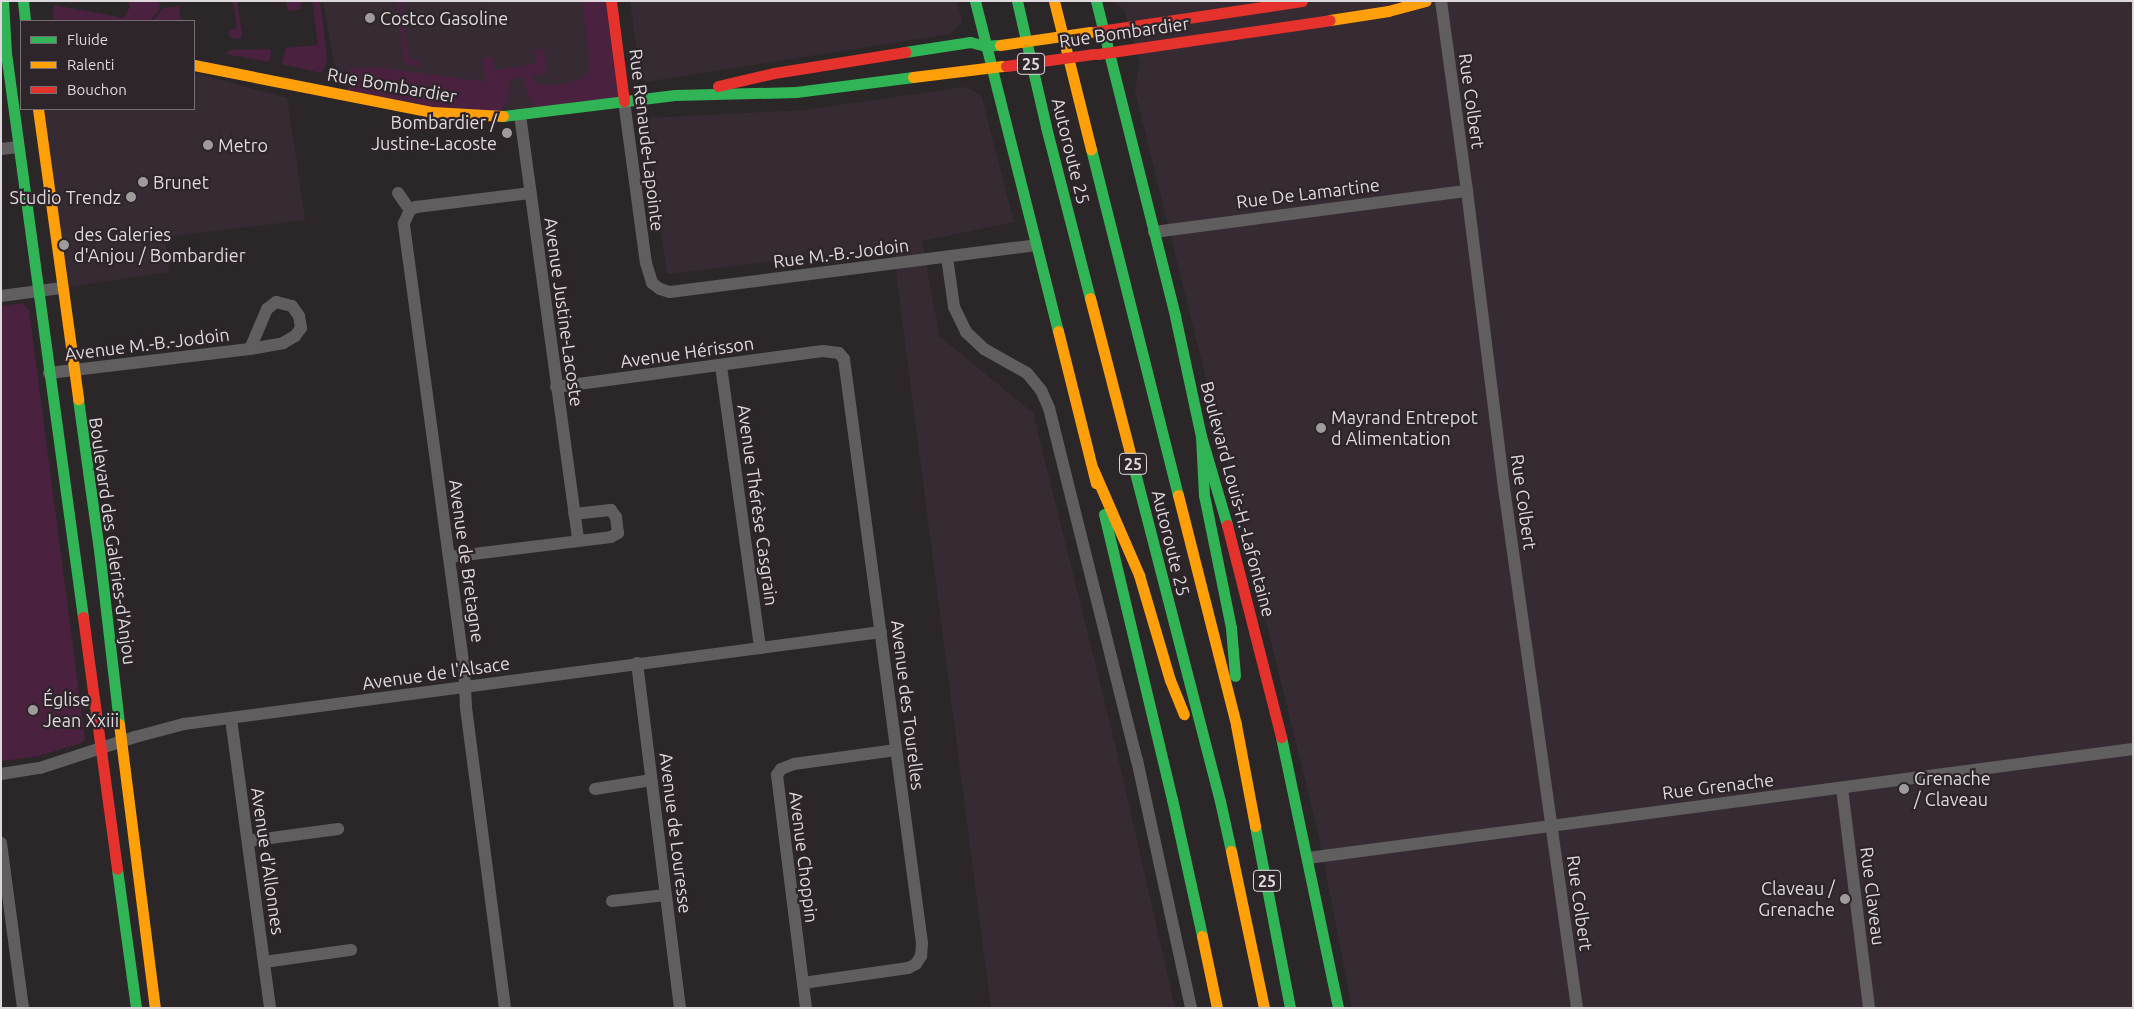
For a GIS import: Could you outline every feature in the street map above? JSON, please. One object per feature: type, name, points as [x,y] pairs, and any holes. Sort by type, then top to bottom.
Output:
[{"type":"main road","points":[[3,1],[3,25],[18,147],[136,1008]]},
{"type":"main road","points":[[23,1],[26,20]]},
{"type":"main road","name":"Rue Renaude-Lapointe","points":[[611,1],[624,101]]},
{"type":"main road","points":[[975,1],[1093,469],[1172,798],[1217,1008]]},
{"type":"main road","name":"Autoroute 25","points":[[1016,1],[1046,127],[1220,801],[1264,1008]]},
{"type":"main road","name":"Autoroute 25","points":[[1054,1],[1243,755],[1290,1008]]},
{"type":"main road","name":"Boulevard Louis-H.-Lafontaine","points":[[1096,1],[1179,331],[1201,436],[1239,568],[1308,858],[1338,1008]]},
{"type":"main road","name":"Rue Bombardier","points":[[675,96],[774,73],[872,56],[970,42],[986,46],[1302,1]]},
{"type":"main road","name":"Rue Bombardier","points":[[195,65],[432,112],[468,115],[520,115],[675,96],[796,92],[991,68],[1388,11],[1426,1]]},
{"type":"main road","points":[[1008,19],[1046,127]]},
{"type":"main road","points":[[1072,20],[1099,181]]},
{"type":"main road","points":[[3,25],[20,30]]},
{"type":"main road","name":"Boulevard des Galeries-d'Anjou","points":[[38,110],[99,550],[155,1008]]},
{"type":"main road","points":[[1201,436],[1204,495],[1231,628],[1243,755]]},
{"type":"main road","points":[[1093,469],[1139,575],[1170,680],[1220,801]]},
{"type":"main road","points":[[73,554],[99,550]]},
{"type":"street","name":"Rue Colbert","points":[[1441,1],[1505,495],[1576,1008]]},
{"type":"street","name":"Rue Renaude-Lapointe","points":[[624,101],[646,263],[652,283]]},
{"type":"street","name":"Avenue Justine-Lacoste","points":[[520,115],[578,541]]},
{"type":"street","points":[[1,149],[18,147]]},
{"type":"street","name":"Rue De Lamartine","points":[[1154,232],[1467,191]]},
{"type":"street","points":[[398,193],[410,210],[423,206],[530,194]]},
{"type":"street","name":"Avenue de Bretagne","points":[[410,210],[404,223],[450,558],[505,1008]]},
{"type":"street","name":"Rue M.-B.-Jodoin","points":[[652,283],[660,289],[670,292],[947,258],[1036,244]]},
{"type":"street","points":[[947,258],[954,307],[966,332],[984,349],[1027,373],[1041,390],[1049,408],[1137,760],[1191,1008]]},
{"type":"street","points":[[1,296],[62,288]]},
{"type":"street","name":"Avenue M.-B.-Jodoin","points":[[49,373],[250,349]]},
{"type":"street","name":"Avenue Hérisson","points":[[556,387],[823,351]]},
{"type":"street","name":"Avenue des Tourelles","points":[[803,983],[908,968],[916,964],[921,956],[922,943],[846,368],[839,352],[823,351]]},
{"type":"street","name":"Avenue Thérèse Casgrain","points":[[721,366],[760,648]]},
{"type":"street","points":[[450,558],[617,535],[614,512],[608,510],[574,514]]},
{"type":"street","name":"Avenue de l'Alsace","points":[[1,774],[40,768],[184,724],[881,632]]},
{"type":"street","name":"Avenue de Louresse","points":[[637,663],[680,1008]]},
{"type":"street","name":"Avenue d'Allonnes","points":[[231,719],[270,1008]]},
{"type":"street","name":"Rue Grenache","points":[[1308,858],[2133,749]]},
{"type":"street","name":"Avenue Choppin","points":[[806,1008],[777,775],[781,769],[794,764],[896,750]]},
{"type":"street","points":[[595,789],[651,780]]},
{"type":"street","name":"Rue Claveau","points":[[1842,788],[1869,1008]]},
{"type":"street","points":[[248,841],[338,828]]},
{"type":"street","points":[[1,843],[22,1008]]},
{"type":"street","points":[[612,901],[666,895]]},
{"type":"street","points":[[264,962],[351,950]]},
{"type":"shaded area","points":[[129,1],[159,1],[160,8],[151,20],[53,19],[54,5],[124,18],[130,7]]},
{"type":"shaded area","points":[[233,1],[237,1],[242,35],[240,39],[231,38],[228,34],[230,30],[237,28]]},
{"type":"shaded area","points":[[286,1],[301,1],[301,9],[288,11]]},
{"type":"shaded area","points":[[312,1],[320,1],[327,57],[326,66],[321,73],[282,64],[286,48],[318,45]]},
{"type":"shaded area","points":[[323,1],[611,1],[624,101],[538,113],[350,96],[334,63]]},
{"type":"shaded area","points":[[397,1],[401,1],[409,58],[419,61],[418,67],[404,63]]},
{"type":"shaded area","points":[[582,1],[611,1],[624,101],[538,113],[527,92],[523,77],[511,79],[507,101],[498,116],[350,96],[349,69],[375,67],[486,82],[482,58],[493,57],[495,70],[536,64],[534,50],[544,49],[547,73],[531,76],[539,85],[557,85],[581,79],[589,71],[589,55]]},
{"type":"shaded area","points":[[630,1],[957,1],[962,22],[950,34],[645,82],[640,73]]},
{"type":"shaded area","points":[[1112,1],[2133,1],[2133,1008],[1352,1008],[1319,836],[1135,91],[1140,64],[1124,9]]},
{"type":"shaded area","points":[[179,6],[181,20],[154,20],[163,8]]},
{"type":"shaded area","points":[[269,49],[271,52],[269,62],[226,54],[229,50]]},
{"type":"shaded area","points":[[195,73],[287,98],[305,220],[165,237],[169,272],[62,288],[38,110],[195,110]]},
{"type":"shaded area","points":[[965,87],[981,95],[1014,222],[922,241],[939,336],[1033,413],[1115,744],[1175,1008],[991,1008],[896,272],[895,247],[667,274],[646,118],[804,110]]},
{"type":"shaded area","points":[[22,303],[29,310],[85,739],[81,743],[39,756],[1,761],[1,306]]},
{"type":"traffic: fast","points":[[3,1],[6,53],[83,617]]},
{"type":"traffic: fast","points":[[23,1],[25,20]]},
{"type":"traffic: fast","points":[[975,1],[1058,331]]},
{"type":"traffic: fast","points":[[1017,1],[1046,127],[1090,298]]},
{"type":"traffic: fast","points":[[1096,1],[1175,316],[1201,436],[1227,525]]},
{"type":"traffic: fast","points":[[905,52],[970,42],[986,46],[996,45]]},
{"type":"traffic: fast","points":[[503,116],[675,95],[796,92],[913,77]]},
{"type":"traffic: fast","points":[[1091,149],[1178,495]]},
{"type":"traffic: fast","points":[[78,399],[99,550],[119,724]]},
{"type":"traffic: fast","points":[[1201,436],[1204,495],[1231,628],[1235,676]]},
{"type":"traffic: fast","points":[[1131,457],[1220,801],[1231,851]]},
{"type":"traffic: fast","points":[[1104,514],[1172,799],[1202,936]]},
{"type":"traffic: fast","points":[[1281,737],[1338,1008]]},
{"type":"traffic: fast","points":[[1255,826],[1290,1008]]},
{"type":"traffic: fast","points":[[117,869],[136,1008]]},
{"type":"traffic: slow","points":[[1054,1],[1091,149]]},
{"type":"traffic: slow","points":[[1330,20],[1388,11],[1426,1]]},
{"type":"traffic: slow","points":[[1000,45],[1090,32]]},
{"type":"traffic: slow","points":[[195,65],[432,112],[503,116]]},
{"type":"traffic: slow","points":[[913,77],[1002,66]]},
{"type":"traffic: slow","points":[[38,110],[78,399]]},
{"type":"traffic: slow","points":[[1090,298],[1131,457]]},
{"type":"traffic: slow","points":[[1058,331],[1096,483]]},
{"type":"traffic: slow","points":[[1093,469],[1139,575],[1170,680],[1184,714]]},
{"type":"traffic: slow","points":[[1178,495],[1236,725],[1255,826]]},
{"type":"traffic: slow","points":[[119,724],[155,1008]]},
{"type":"traffic: slow","points":[[1231,851],[1264,1008]]},
{"type":"traffic: slow","points":[[1202,936],[1217,1008]]},
{"type":"traffic: jam","points":[[611,1],[624,101]]},
{"type":"traffic: jam","points":[[1093,32],[1302,1]]},
{"type":"traffic: jam","points":[[1098,54],[1330,20]]},
{"type":"traffic: jam","points":[[718,86],[774,73],[905,52]]},
{"type":"traffic: jam","points":[[1006,66],[1094,54]]},
{"type":"traffic: jam","points":[[1227,525],[1281,737]]},
{"type":"traffic: jam","points":[[83,617],[117,869]]},
{"type":"place","name":"Costco Gasoline","points":[[370,18]]},
{"type":"place","name":"Bombardier / Justine-Lacoste","points":[[507,133]]},
{"type":"place","name":"Metro","points":[[208,145]]},
{"type":"place","name":"Brunet","points":[[143,182]]},
{"type":"place","name":"Studio Trendz","points":[[131,197]]},
{"type":"place","name":"des Galeries d'Anjou / Bombardier","points":[[64,245]]},
{"type":"place","name":"Mayrand Entrepot d Alimentation","points":[[1321,428]]},
{"type":"place","name":"Église Jean Xxiii","points":[[33,710]]},
{"type":"place","name":"Grenache / Claveau","points":[[1904,789]]},
{"type":"place","name":"Claveau / Grenache","points":[[1845,899]]}]
